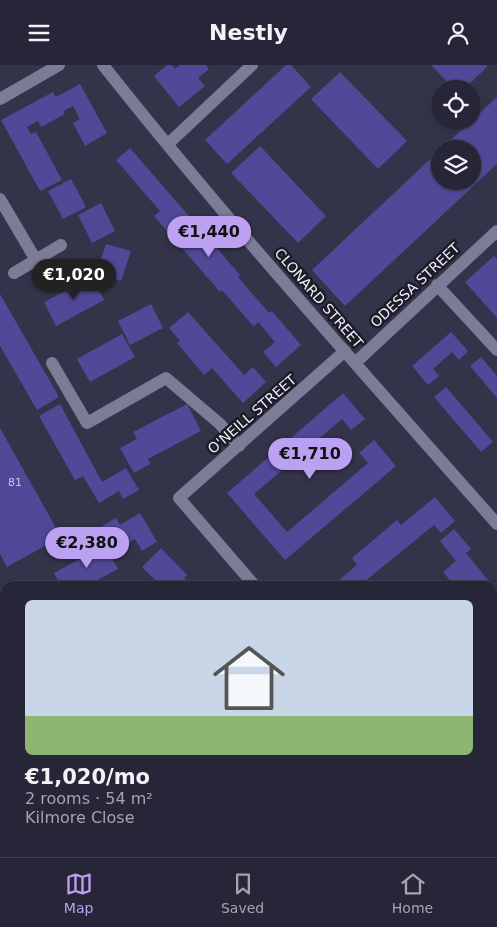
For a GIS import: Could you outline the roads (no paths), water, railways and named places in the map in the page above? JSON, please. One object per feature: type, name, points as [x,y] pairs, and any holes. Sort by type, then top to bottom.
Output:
[{"type":"street","points":[[0,99],[59,65]]},
{"type":"street","name":"CLONARD STREET","points":[[103,65],[355,363],[497,524]]},
{"type":"street","points":[[168,144],[252,65]]},
{"type":"street","points":[[0,199],[36,261]]},
{"type":"street","name":"ODESSA STREET","points":[[355,363],[497,231]]},
{"type":"street","points":[[14,273],[61,245]]},
{"type":"street","points":[[437,285],[497,350]]},
{"type":"street","name":"O'NEILL STREET","points":[[245,581],[179,499],[345,351]]},
{"type":"street","points":[[52,363],[87,423],[166,378],[220,424],[239,446]]}]
